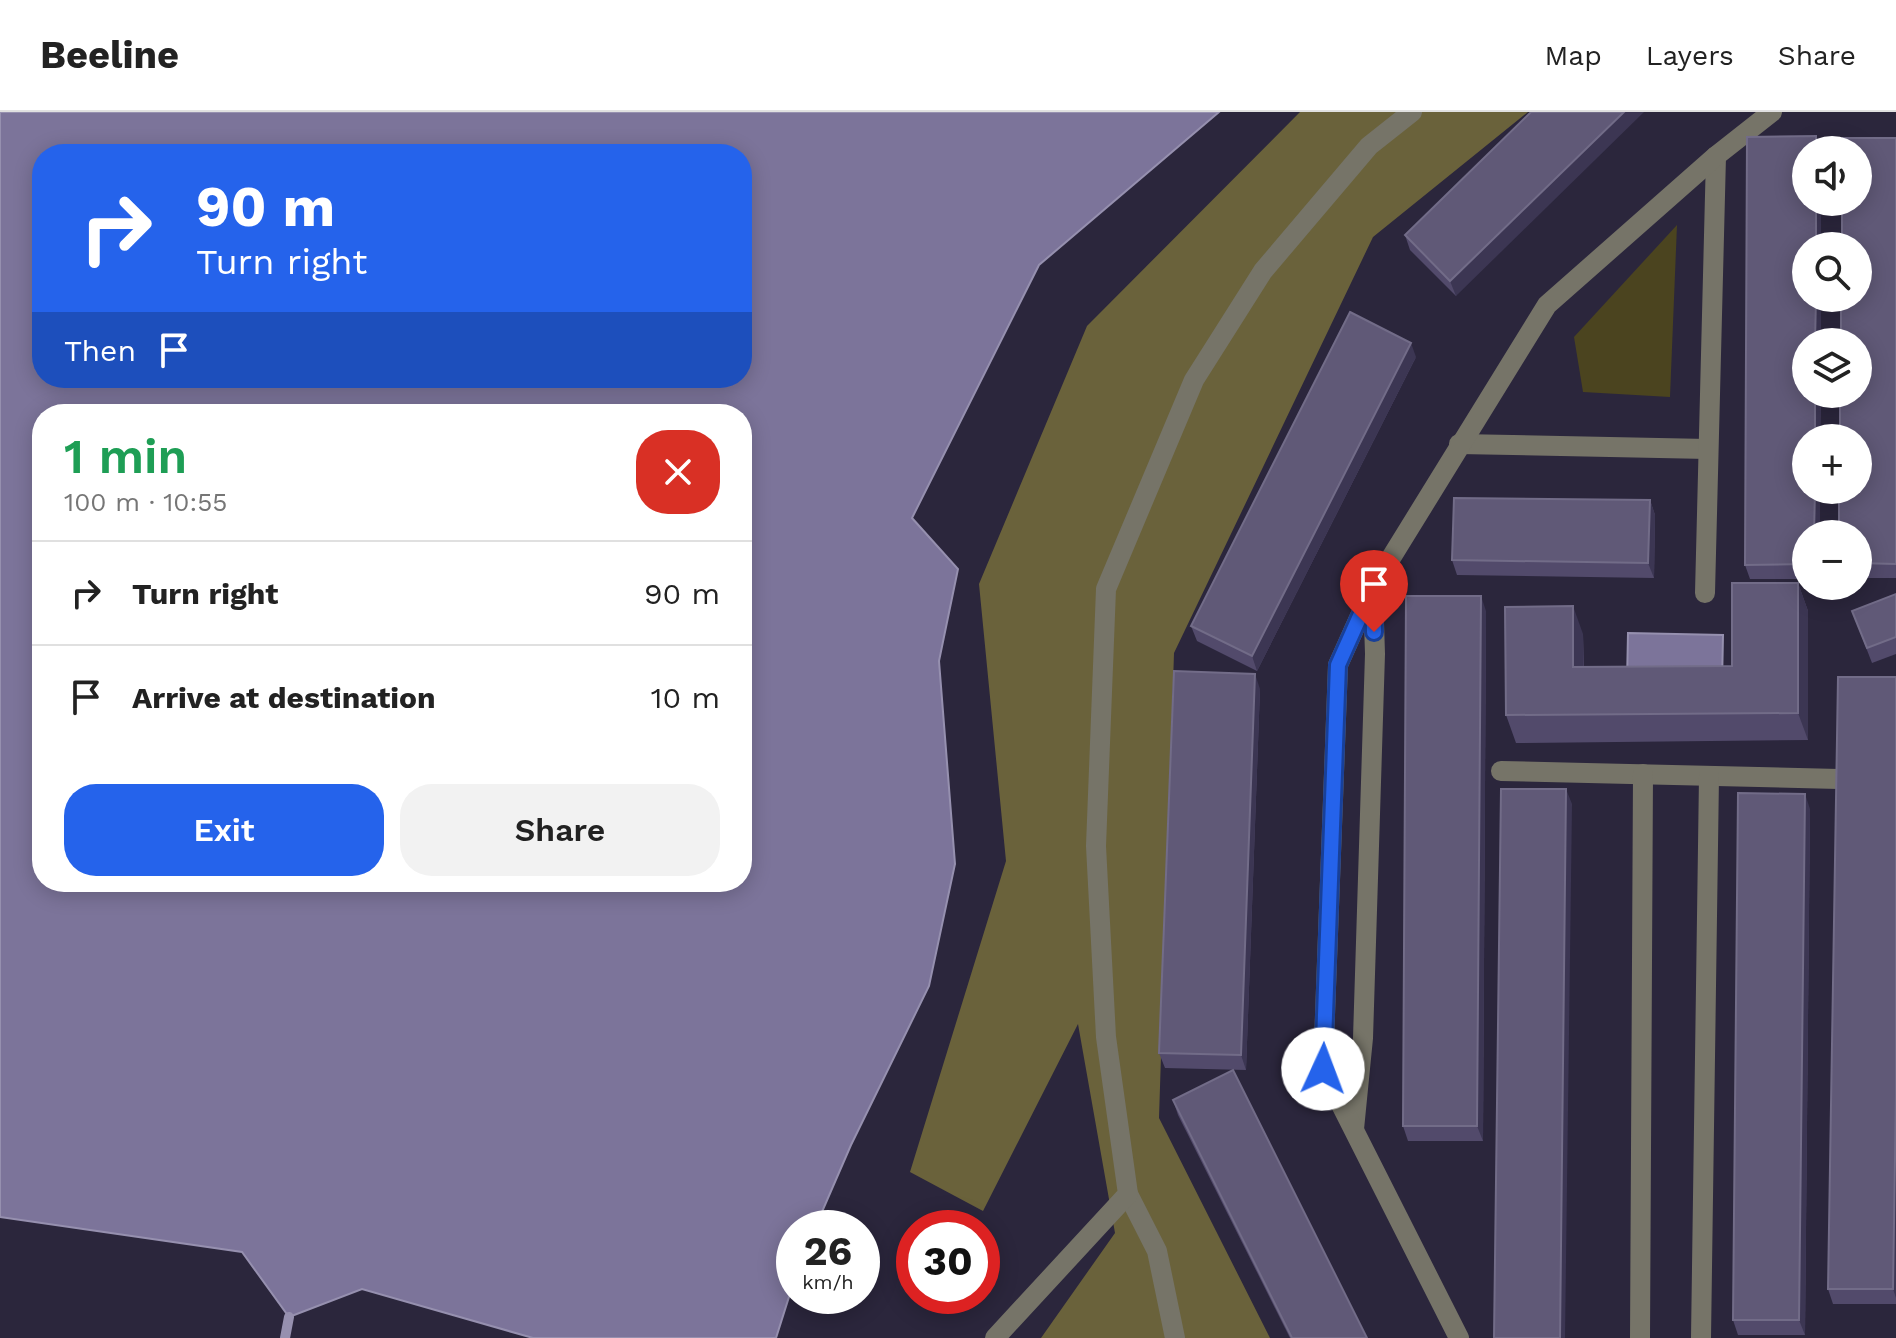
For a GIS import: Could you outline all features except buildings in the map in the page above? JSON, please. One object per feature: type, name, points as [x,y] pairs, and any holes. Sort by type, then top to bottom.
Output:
[{"type":"street","points":[[1175,1338],[1157,1251],[1128,1194],[1106,1037],[1096,846],[1106,589],[1194,380],[1263,271],[1369,146],[1412,112]]},
{"type":"street","points":[[1459,1338],[1323,1069],[1338,665],[1373,587],[1547,305],[1716,156],[1772,112]]},
{"type":"street","points":[[1705,593],[1716,156]]},
{"type":"street","points":[[1459,444],[1708,449]]},
{"type":"street","points":[[1354,1129],[1363,1038],[1375,654],[1373,587]]},
{"type":"street","points":[[1501,771],[1839,779]]},
{"type":"street","points":[[1640,1338],[1643,774]]},
{"type":"street","points":[[1701,1338],[1709,776]]},
{"type":"street","points":[[995,1338],[1128,1194]]},
{"type":"shaded area","points":[[0,112],[1219,112],[1039,265],[912,518],[958,569],[939,661],[955,864],[929,986],[823,1210],[776,1210],[776,1314],[784,1314],[776,1338],[533,1338],[362,1289],[289,1317],[242,1252],[0,1217]]},
{"type":"shaded area","points":[[1300,112],[1528,112],[1373,237],[1174,653],[1159,1118],[1270,1338],[1041,1338],[1115,1233],[1078,1024],[984,1210],[910,1172],[1006,861],[979,584],[1087,326]]},
{"type":"shaded area","points":[[1677,225],[1670,397],[1583,392],[1574,337]]},
{"type":"shaded area","points":[[1628,633],[1723,635],[1722,684],[1627,682]]},
{"type":"waterway","points":[[285,1338],[289,1317]]},
{"type":"route","points":[[1323,1069],[1338,665],[1373,587],[1374,632]]}]
